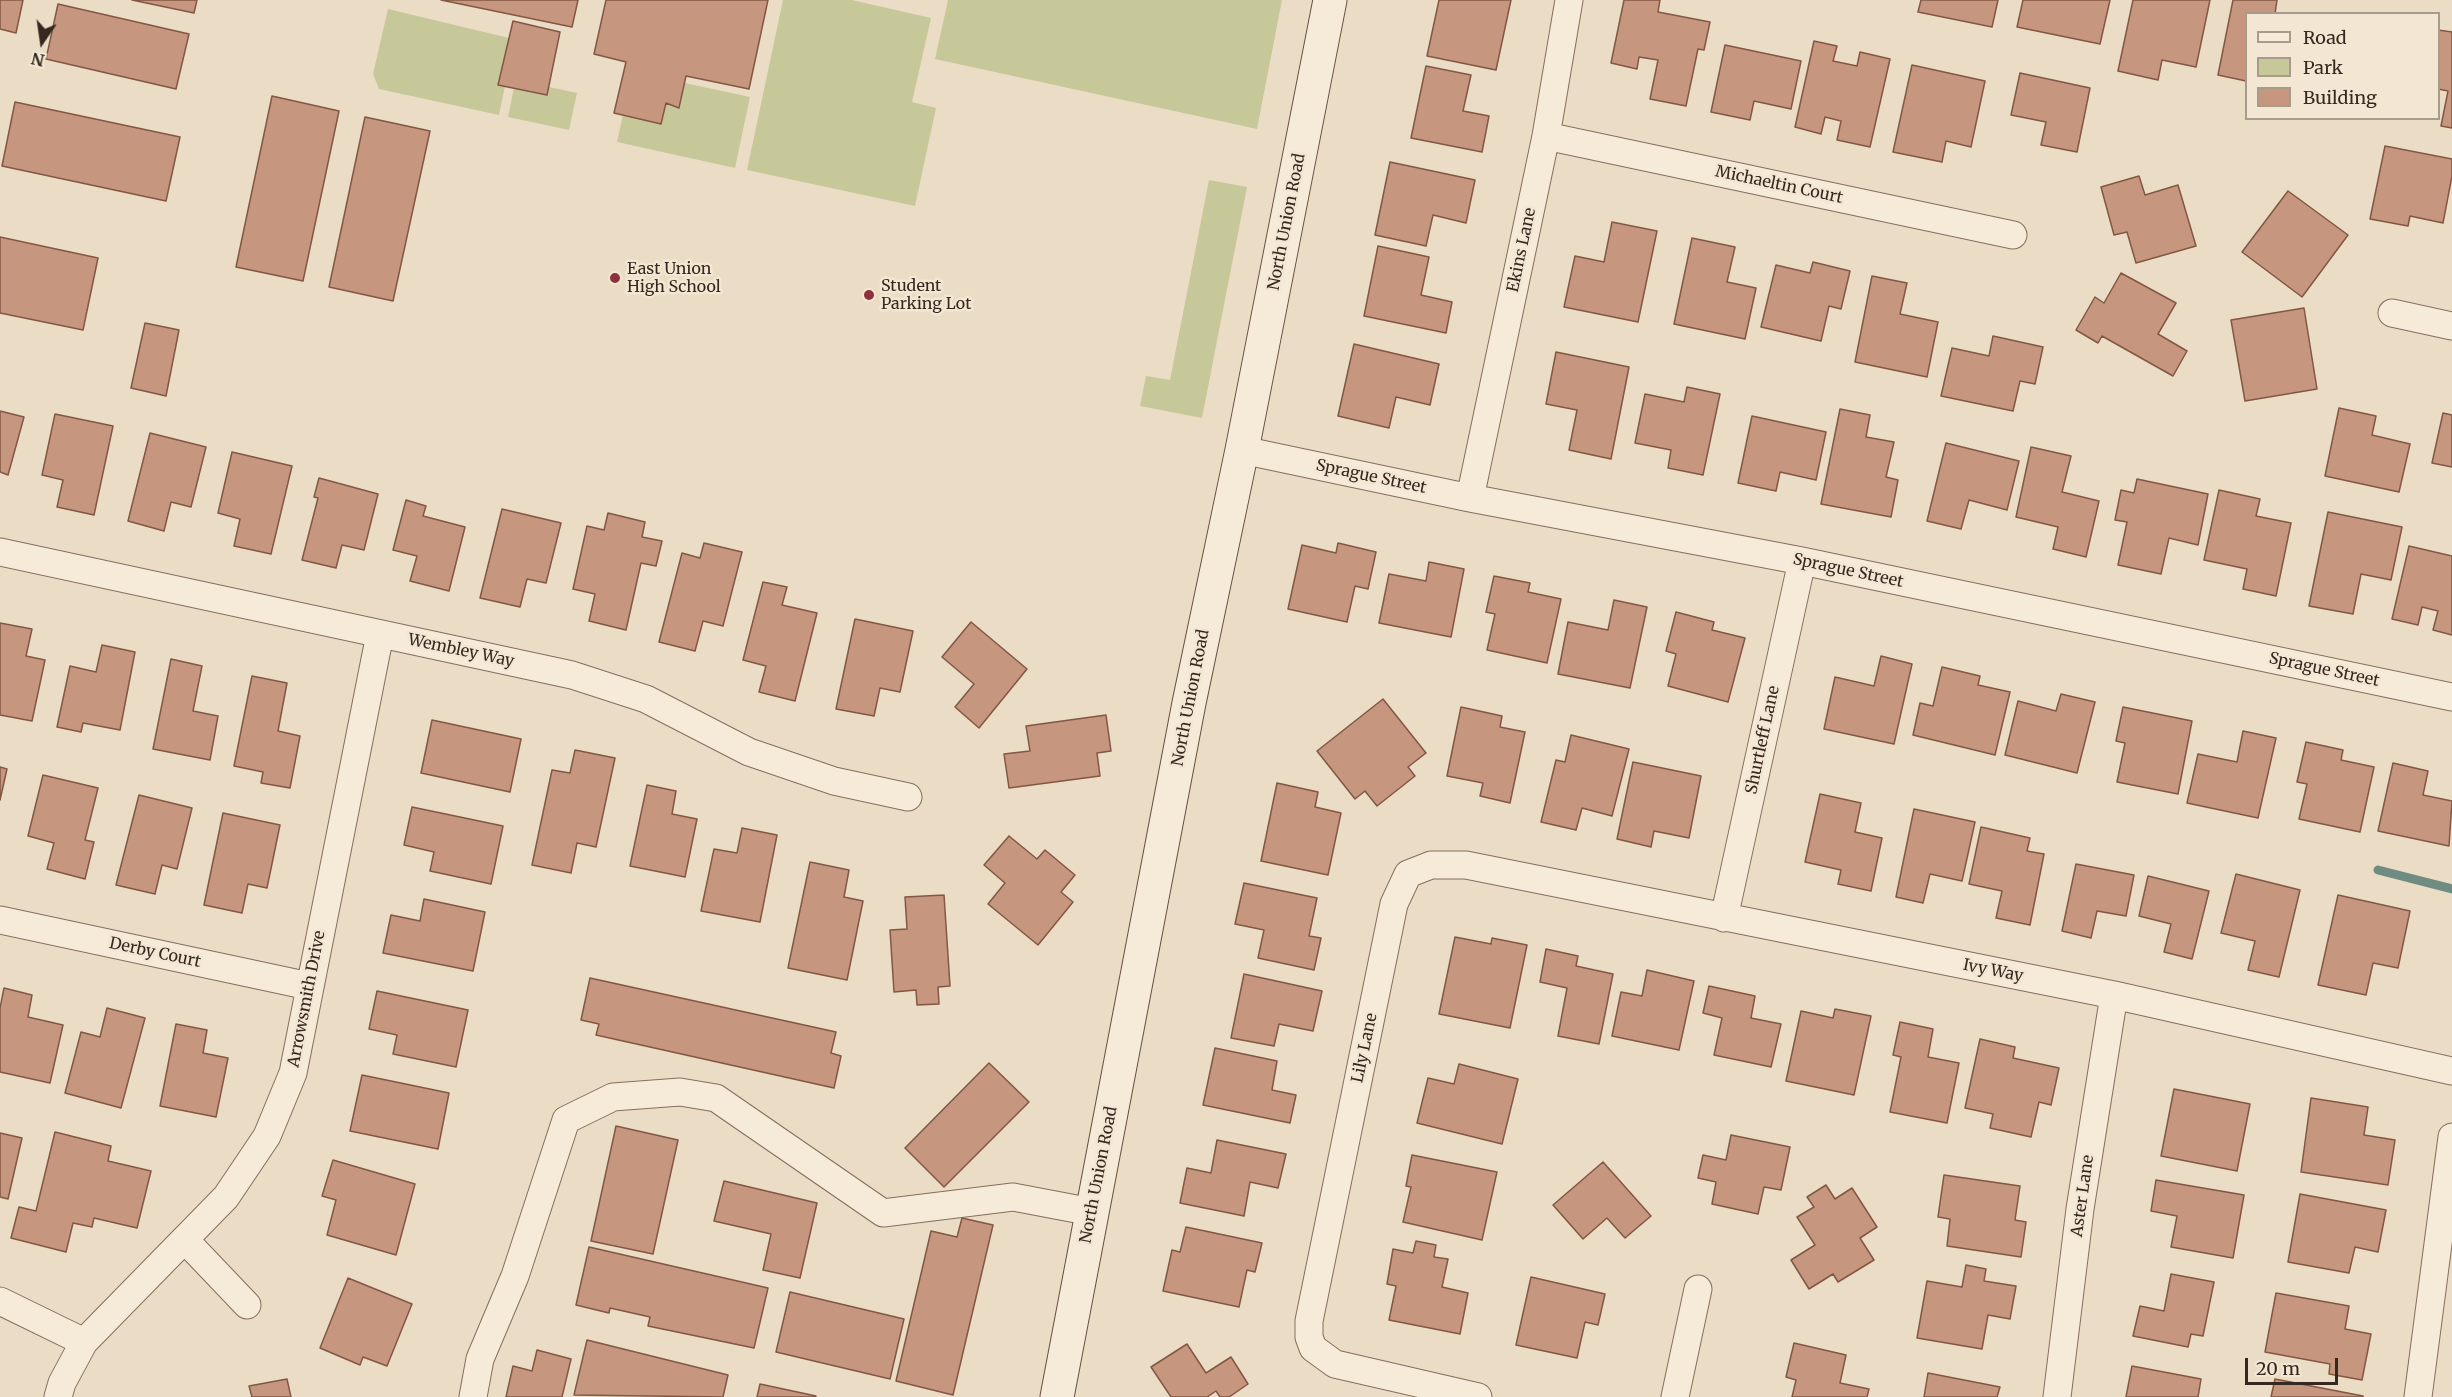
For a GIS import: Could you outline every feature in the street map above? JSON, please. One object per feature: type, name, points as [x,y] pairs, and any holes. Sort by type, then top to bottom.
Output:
[{"type":"street","name":"North Union Road","points":[[1057,1397],[1189,703],[1242,450],[1330,0]]},
{"type":"street","name":"Ekins Lane","points":[[1470,498],[1546,136],[1569,0]]},
{"type":"street","name":"Michaeltin Court","points":[[1546,136],[2013,235]]},
{"type":"street","points":[[2392,313],[2452,326]]},
{"type":"street","name":"Sprague Street","points":[[1242,450],[1470,498],[1802,561],[2452,697]]},
{"type":"street","name":"Wembley Way","points":[[0,552],[572,675],[646,699],[749,752],[834,781],[908,797]]},
{"type":"street","name":"Shurtleff Lane","points":[[1724,918],[1802,561]]},
{"type":"street","name":"Arrowsmith Drive","points":[[58,1397],[62,1383],[84,1342],[186,1241],[226,1197],[267,1136],[293,1073],[380,634]]},
{"type":"street","name":"Lily Lane","points":[[1478,1397],[1335,1364],[1313,1348],[1309,1337],[1309,1322],[1394,904],[1408,874],[1431,865],[1466,865],[1532,878]]},
{"type":"street","name":"Ivy Way","points":[[1532,878],[2114,995],[2452,1071]]},
{"type":"street","name":"Derby Court","points":[[0,920],[309,986]]},
{"type":"street","name":"Aster Lane","points":[[2057,1397],[2080,1209],[2114,995]]},
{"type":"street","points":[[473,1397],[480,1359],[515,1276],[566,1120],[613,1097],[680,1092],[716,1098],[883,1213],[1013,1197],[1092,1212]]},
{"type":"street","points":[[2418,1397],[2452,1137]]},
{"type":"street","points":[[186,1241],[247,1305]]},
{"type":"street","points":[[1675,1397],[1698,1289]]},
{"type":"street","points":[[0,1301],[84,1342]]},
{"type":"green space","points":[[783,0],[852,0],[931,18],[912,102],[936,108],[915,206],[747,170]]},
{"type":"green space","points":[[948,0],[1282,0],[1257,129],[935,59]]},
{"type":"green space","points":[[388,9],[509,38],[498,84],[505,86],[499,115],[379,89],[373,74]]},
{"type":"green space","points":[[685,83],[750,97],[735,168],[617,142],[623,115],[661,124],[666,103],[680,107]]},
{"type":"green space","points":[[549,87],[577,93],[569,130],[508,117],[514,88],[547,95]]},
{"type":"green space","points":[[1209,180],[1247,187],[1202,418],[1140,406],[1146,376],[1170,380]]},
{"type":"building","points":[[0,0],[23,0],[16,33],[0,29]]},
{"type":"building","points":[[132,0],[197,0],[194,13]]},
{"type":"building","points":[[441,0],[578,0],[572,27]]},
{"type":"building","points":[[606,0],[768,0],[749,89],[686,76],[679,108],[666,103],[661,124],[614,113],[626,62],[594,54]]},
{"type":"building","points":[[1439,0],[1511,0],[1496,70],[1427,56]]},
{"type":"building","points":[[1624,0],[1660,0],[1658,12],[1710,22],[1704,50],[1698,49],[1686,106],[1650,99],[1658,60],[1639,57],[1637,69],[1611,63]]},
{"type":"building","points":[[1921,0],[1998,0],[1992,27],[1918,12]]},
{"type":"building","points":[[2023,0],[2110,0],[2100,44],[2017,27]]},
{"type":"building","points":[[2133,0],[2210,0],[2196,67],[2162,60],[2158,80],[2118,71]]},
{"type":"building","points":[[2233,0],[2277,0],[2275,12],[2245,12],[2245,81],[2218,75]]},
{"type":"building","points":[[58,4],[189,34],[176,89],[46,59]]},
{"type":"building","points":[[513,21],[560,32],[547,95],[498,85]]},
{"type":"building","points":[[2440,30],[2452,32],[2452,128],[2441,126],[2448,91],[2440,89]]},
{"type":"building","points":[[1814,41],[1837,46],[1833,61],[1857,66],[1860,52],[1890,59],[1870,147],[1837,140],[1841,121],[1825,117],[1821,134],[1795,127]]},
{"type":"building","points":[[1725,45],[1801,61],[1791,109],[1754,101],[1750,120],[1711,112]]},
{"type":"building","points":[[1912,65],[1985,81],[1971,147],[1946,141],[1942,162],[1893,152]]},
{"type":"building","points":[[1426,66],[1471,75],[1463,111],[1489,116],[1482,152],[1411,138]]},
{"type":"building","points":[[2020,73],[2090,88],[2077,152],[2041,145],[2046,122],[2011,115]]},
{"type":"building","points":[[272,96],[339,111],[303,281],[236,267]]},
{"type":"building","points":[[15,102],[180,137],[166,201],[2,166]]},
{"type":"building","points":[[365,117],[430,131],[393,301],[329,287]]},
{"type":"building","points":[[2385,146],[2452,159],[2452,176],[2443,223],[2410,216],[2408,226],[2370,219]]},
{"type":"building","points":[[1390,162],[1475,180],[1466,223],[1433,215],[1426,246],[1375,235]]},
{"type":"building","points":[[2139,176],[2145,195],[2178,185],[2196,246],[2136,263],[2127,232],[2114,235],[2101,187]]},
{"type":"building","points":[[2288,191],[2348,235],[2302,297],[2242,252]]},
{"type":"building","points":[[1612,222],[1657,231],[1638,322],[1564,307],[1575,256],[1604,262]]},
{"type":"building","points":[[0,237],[98,258],[83,330],[0,313]]},
{"type":"building","points":[[1692,238],[1735,247],[1727,282],[1756,288],[1745,339],[1674,324]]},
{"type":"building","points":[[1378,246],[1429,257],[1421,295],[1452,302],[1446,333],[1364,316]]},
{"type":"building","points":[[1813,262],[1850,271],[1841,309],[1829,306],[1821,341],[1761,327],[1776,265],[1810,273]]},
{"type":"building","points":[[2121,273],[2176,303],[2158,334],[2187,351],[2173,376],[2102,336],[2098,343],[2076,330],[2095,297],[2104,303]]},
{"type":"building","points":[[1872,276],[1907,283],[1900,314],[1938,322],[1927,377],[1855,362]]},
{"type":"building","points":[[2304,308],[2317,389],[2245,401],[2231,320]]},
{"type":"building","points":[[145,323],[179,330],[166,396],[131,388]]},
{"type":"building","points":[[1993,336],[2043,347],[2035,384],[2020,381],[2013,411],[1941,396],[1952,348],[1989,356]]},
{"type":"building","points":[[1354,344],[1439,364],[1430,405],[1396,397],[1389,428],[1338,416]]},
{"type":"building","points":[[1556,352],[1629,367],[1611,459],[1569,450],[1577,410],[1546,404]]},
{"type":"building","points":[[1687,387],[1720,394],[1703,475],[1668,468],[1671,450],[1635,443],[1645,394],[1684,402]]},
{"type":"building","points":[[2339,408],[2376,416],[2372,435],[2410,444],[2399,492],[2325,476]]},
{"type":"building","points":[[1840,409],[1870,415],[1866,437],[1894,442],[1886,477],[1898,480],[1891,517],[1821,504]]},
{"type":"building","points":[[0,411],[24,417],[8,475],[0,472]]},
{"type":"building","points":[[2443,413],[2452,415],[2452,467],[2432,463]]},
{"type":"building","points":[[55,414],[113,426],[94,515],[57,507],[63,480],[42,475]]},
{"type":"building","points":[[1752,416],[1826,432],[1816,480],[1780,472],[1776,491],[1738,483]]},
{"type":"building","points":[[150,433],[206,447],[191,507],[171,502],[164,531],[128,521]]},
{"type":"building","points":[[1946,443],[2019,461],[2007,510],[1969,500],[1961,529],[1927,521]]},
{"type":"building","points":[[2031,447],[2071,456],[2062,492],[2099,501],[2086,557],[2053,549],[2058,527],[2016,517]]},
{"type":"building","points":[[232,452],[292,466],[271,554],[234,546],[240,519],[218,513]]},
{"type":"building","points":[[319,478],[378,494],[364,550],[342,545],[336,568],[302,560],[318,498],[314,497]]},
{"type":"building","points":[[2137,479],[2208,494],[2198,545],[2169,538],[2161,574],[2118,565],[2127,522],[2115,520],[2121,490],[2134,493]]},
{"type":"building","points":[[2219,490],[2260,499],[2256,516],[2291,523],[2276,596],[2243,589],[2247,569],[2204,560]]},
{"type":"building","points":[[406,500],[426,506],[423,516],[465,527],[449,591],[410,581],[417,556],[393,550]]},
{"type":"building","points":[[502,509],[561,523],[546,583],[527,579],[520,607],[480,598]]},
{"type":"building","points":[[2328,512],[2402,527],[2391,580],[2361,574],[2353,614],[2309,606]]},
{"type":"building","points":[[608,513],[645,522],[642,537],[662,541],[656,566],[641,563],[626,630],[589,621],[595,594],[573,589],[587,526],[604,530]]},
{"type":"building","points":[[704,543],[742,552],[723,626],[703,621],[695,651],[659,642],[682,553],[700,558]]},
{"type":"building","points":[[1338,543],[1376,552],[1368,589],[1355,586],[1347,622],[1288,609],[1302,545],[1336,553]]},
{"type":"building","points":[[2409,546],[2452,556],[2452,635],[2433,630],[2438,611],[2422,607],[2418,625],[2392,619]]},
{"type":"building","points":[[1429,562],[1464,569],[1451,637],[1379,623],[1389,574],[1426,581]]},
{"type":"building","points":[[1494,576],[1530,583],[1528,592],[1561,599],[1547,663],[1487,650],[1495,614],[1486,612]]},
{"type":"building","points":[[763,582],[787,587],[782,605],[817,613],[795,701],[759,692],[766,666],[743,660]]},
{"type":"building","points":[[1614,600],[1647,607],[1630,688],[1558,674],[1568,622],[1608,630]]},
{"type":"building","points":[[1676,612],[1714,622],[1712,630],[1745,638],[1728,702],[1668,686],[1676,654],[1666,651]]},
{"type":"building","points":[[855,619],[913,631],[900,692],[880,688],[874,716],[836,709]]},
{"type":"building","points":[[971,622],[1027,669],[979,728],[955,707],[974,684],[942,657]]},
{"type":"building","points":[[0,623],[32,629],[26,656],[45,660],[32,721],[0,715]]},
{"type":"building","points":[[102,645],[135,652],[120,730],[83,723],[81,732],[57,727],[70,666],[96,672]]},
{"type":"building","points":[[1881,656],[1912,664],[1894,744],[1824,729],[1835,677],[1874,686]]},
{"type":"building","points":[[171,659],[202,666],[193,711],[218,716],[210,760],[153,749]]},
{"type":"building","points":[[1942,667],[1980,676],[1978,685],[2010,692],[1995,755],[1913,735],[1920,703],[1933,706]]},
{"type":"building","points":[[252,676],[287,683],[278,731],[300,736],[290,788],[261,783],[263,772],[234,766]]},
{"type":"building","points":[[2061,694],[2095,702],[2077,773],[2005,755],[2018,701],[2056,711]]},
{"type":"building","points":[[1383,699],[1426,753],[1408,767],[1415,776],[1377,806],[1365,791],[1355,799],[1317,751]]},
{"type":"building","points":[[1461,707],[1502,716],[1500,727],[1525,732],[1510,803],[1480,796],[1483,783],[1447,776]]},
{"type":"building","points":[[2123,707],[2192,721],[2178,794],[2117,782],[2125,743],[2116,741]]},
{"type":"building","points":[[1106,715],[1111,751],[1097,753],[1100,776],[1009,788],[1004,754],[1030,751],[1026,726]]},
{"type":"building","points":[[432,720],[521,739],[510,792],[421,773]]},
{"type":"building","points":[[2243,731],[2276,738],[2258,818],[2187,803],[2198,754],[2237,762]]},
{"type":"building","points":[[1571,735],[1629,749],[1612,816],[1582,808],[1576,830],[1541,822],[1556,760],[1565,762]]},
{"type":"building","points":[[2306,742],[2343,750],[2341,760],[2374,767],[2360,832],[2299,819],[2307,784],[2297,782]]},
{"type":"building","points":[[575,750],[615,758],[596,847],[577,843],[571,873],[532,865],[552,770],[570,773]]},
{"type":"building","points":[[1633,762],[1701,776],[1689,838],[1654,831],[1651,847],[1617,839]]},
{"type":"building","points":[[2393,763],[2428,771],[2423,795],[2452,801],[2449,846],[2378,831]]},
{"type":"building","points":[[0,767],[7,769],[0,800]]},
{"type":"building","points":[[43,775],[98,788],[85,840],[94,842],[85,879],[47,869],[54,843],[28,836]]},
{"type":"building","points":[[1277,783],[1318,792],[1315,807],[1341,813],[1328,875],[1261,861]]},
{"type":"building","points":[[647,785],[676,791],[672,814],[697,819],[685,877],[630,866]]},
{"type":"building","points":[[1820,794],[1861,803],[1855,832],[1882,838],[1871,891],[1838,884],[1841,870],[1805,862]]},
{"type":"building","points":[[139,795],[192,808],[177,869],[162,865],[155,894],[116,885]]},
{"type":"building","points":[[412,807],[503,826],[491,884],[430,871],[434,852],[404,845]]},
{"type":"building","points":[[1914,809],[1975,822],[1962,881],[1930,874],[1923,903],[1896,897]]},
{"type":"building","points":[[223,813],[280,825],[267,888],[248,884],[242,913],[204,905]]},
{"type":"building","points":[[1981,827],[2030,838],[2027,851],[2044,854],[2030,925],[1996,918],[2002,891],[1969,884]]},
{"type":"building","points":[[742,828],[777,835],[760,922],[701,911],[714,849],[737,853]]},
{"type":"building","points":[[1009,836],[1037,859],[1045,850],[1075,875],[1061,892],[1073,902],[1038,945],[988,904],[1005,883],[984,865]]},
{"type":"building","points":[[810,862],[849,870],[844,897],[863,901],[847,980],[788,968]]},
{"type":"building","points":[[2076,864],[2134,875],[2126,916],[2097,911],[2091,938],[2062,931]]},
{"type":"building","points":[[2236,874],[2300,890],[2279,977],[2248,970],[2255,941],[2221,933]]},
{"type":"building","points":[[2148,876],[2209,891],[2192,959],[2164,952],[2171,924],[2139,916]]},
{"type":"building","points":[[1244,883],[1317,898],[1309,936],[1321,938],[1314,970],[1258,958],[1264,930],[1235,924]]},
{"type":"building","points":[[944,895],[950,986],[938,987],[939,1004],[917,1005],[916,990],[894,992],[890,930],[907,929],[905,897]]},
{"type":"building","points":[[2338,895],[2410,911],[2398,968],[2373,963],[2366,995],[2318,985]]},
{"type":"building","points":[[424,899],[485,912],[473,971],[383,953],[391,915],[420,921]]},
{"type":"building","points":[[1455,937],[1491,944],[1492,938],[1527,945],[1510,1028],[1439,1014]]},
{"type":"building","points":[[1546,949],[1578,956],[1576,966],[1613,974],[1599,1044],[1558,1036],[1567,988],[1540,982]]},
{"type":"building","points":[[1647,970],[1694,981],[1679,1050],[1612,1036],[1621,992],[1642,996]]},
{"type":"building","points":[[1244,974],[1322,991],[1313,1031],[1279,1024],[1274,1046],[1231,1038]]},
{"type":"building","points":[[590,978],[836,1032],[831,1053],[841,1056],[834,1088],[596,1035],[599,1024],[581,1020]]},
{"type":"building","points":[[1709,986],[1755,996],[1751,1018],[1781,1024],[1771,1067],[1714,1055],[1722,1018],[1703,1013]]},
{"type":"building","points":[[4,988],[32,995],[28,1017],[63,1025],[50,1083],[0,1072],[0,1008]]},
{"type":"building","points":[[377,991],[468,1010],[456,1067],[393,1054],[397,1035],[369,1029]]},
{"type":"building","points":[[107,1008],[145,1018],[121,1108],[65,1093],[81,1032],[100,1037]]},
{"type":"building","points":[[1835,1009],[1871,1016],[1854,1095],[1786,1081],[1801,1011],[1833,1018]]},
{"type":"building","points":[[1900,1022],[1933,1029],[1928,1057],[1959,1063],[1947,1123],[1890,1112],[1901,1057],[1893,1055]]},
{"type":"building","points":[[176,1024],[207,1030],[203,1053],[228,1058],[216,1117],[160,1106]]},
{"type":"building","points":[[1980,1039],[2015,1047],[2013,1058],[2059,1068],[2051,1105],[2039,1102],[2031,1137],[1990,1128],[1993,1114],[1965,1108]]},
{"type":"building","points":[[1215,1048],[1277,1061],[1272,1090],[1296,1095],[1290,1123],[1203,1105]]},
{"type":"building","points":[[989,1063],[1029,1102],[944,1187],[905,1148]]},
{"type":"building","points":[[1459,1064],[1518,1079],[1502,1144],[1417,1123],[1428,1078],[1454,1084]]},
{"type":"building","points":[[362,1075],[449,1093],[438,1149],[350,1131]]},
{"type":"building","points":[[2174,1089],[2250,1104],[2237,1171],[2161,1156]]},
{"type":"building","points":[[2311,1098],[2368,1107],[2364,1135],[2395,1140],[2388,1185],[2301,1172]]},
{"type":"building","points":[[616,1126],[678,1140],[653,1254],[591,1241]]},
{"type":"building","points":[[55,1132],[111,1146],[108,1161],[151,1171],[137,1228],[94,1218],[92,1227],[73,1223],[66,1252],[11,1238],[19,1207],[36,1211]]},
{"type":"building","points":[[0,1133],[22,1138],[8,1199],[0,1197]]},
{"type":"building","points":[[1731,1135],[1790,1147],[1781,1190],[1764,1187],[1758,1214],[1712,1204],[1716,1182],[1698,1178],[1703,1155],[1726,1160]]},
{"type":"building","points":[[1217,1140],[1286,1154],[1278,1188],[1250,1182],[1244,1216],[1180,1203],[1187,1168],[1211,1173]]},
{"type":"building","points":[[1412,1155],[1497,1172],[1482,1240],[1403,1222],[1411,1187],[1406,1186]]},
{"type":"building","points":[[333,1160],[415,1184],[396,1255],[327,1235],[336,1200],[322,1196]]},
{"type":"building","points":[[1603,1162],[1651,1216],[1625,1238],[1607,1218],[1583,1239],[1553,1205]]},
{"type":"building","points":[[1944,1175],[2020,1186],[2015,1220],[2026,1222],[2021,1257],[1947,1246],[1950,1219],[1938,1217]]},
{"type":"building","points":[[2156,1180],[2244,1195],[2233,1258],[2171,1247],[2177,1216],[2151,1211]]},
{"type":"building","points":[[724,1181],[817,1203],[800,1278],[763,1270],[771,1234],[714,1221]]},
{"type":"building","points":[[1826,1185],[1835,1199],[1852,1188],[1877,1227],[1860,1238],[1874,1260],[1838,1282],[1833,1274],[1809,1289],[1791,1260],[1815,1245],[1797,1217],[1814,1207],[1807,1197]]},
{"type":"building","points":[[2300,1194],[2386,1210],[2378,1252],[2355,1247],[2349,1273],[2288,1262]]},
{"type":"building","points":[[962,1218],[993,1225],[953,1395],[896,1381],[931,1231],[957,1237]]},
{"type":"building","points":[[1186,1227],[1262,1243],[1255,1272],[1247,1270],[1239,1307],[1163,1291],[1172,1250],[1180,1252]]},
{"type":"building","points":[[1416,1241],[1436,1245],[1434,1257],[1448,1259],[1442,1287],[1468,1293],[1460,1334],[1389,1320],[1396,1286],[1387,1284],[1393,1249],[1413,1253]]},
{"type":"building","points":[[589,1247],[768,1288],[754,1348],[648,1326],[650,1317],[610,1308],[609,1313],[576,1305]]},
{"type":"building","points":[[1966,1265],[1986,1269],[1984,1281],[2016,1286],[2010,1319],[1988,1315],[1982,1349],[1917,1338],[1927,1281],[1962,1287]]},
{"type":"building","points":[[2171,1274],[2214,1282],[2203,1336],[2191,1334],[2188,1347],[2133,1336],[2140,1306],[2164,1311]]},
{"type":"building","points":[[1531,1277],[1605,1294],[1598,1325],[1585,1322],[1577,1358],[1516,1345]]},
{"type":"building","points":[[348,1278],[412,1304],[387,1366],[363,1357],[360,1365],[320,1348]]},
{"type":"building","points":[[790,1292],[904,1319],[890,1379],[776,1352]]},
{"type":"building","points":[[2276,1293],[2349,1306],[2345,1329],[2371,1334],[2362,1380],[2329,1374],[2330,1364],[2265,1352]]},
{"type":"building","points":[[587,1340],[728,1375],[723,1397],[574,1395]]},
{"type":"building","points":[[1794,1343],[1846,1355],[1840,1383],[1869,1389],[1867,1397],[1792,1397],[1796,1380],[1786,1377]]},
{"type":"building","points":[[1187,1344],[1206,1373],[1231,1357],[1248,1384],[1229,1397],[1220,1397],[1216,1391],[1207,1397],[1171,1397],[1151,1367]]},
{"type":"building","points":[[537,1350],[571,1359],[562,1397],[506,1397],[513,1366],[532,1371]]},
{"type":"building","points":[[2132,1366],[2201,1379],[2198,1397],[2126,1397]]},
{"type":"building","points":[[1928,1373],[2000,1387],[1997,1397],[1924,1397]]},
{"type":"building","points":[[287,1379],[291,1397],[252,1397],[249,1386]]},
{"type":"building","points":[[2275,1379],[2363,1396],[2363,1397],[2271,1397]]},
{"type":"building","points":[[760,1384],[816,1396],[757,1397]]},
{"type":"waterway","points":[[2378,870],[2452,889]]},
{"type":"place","name":"East Union High School","points":[[615,278]]},
{"type":"place","name":"Student Parking Lot","points":[[869,295]]}]
